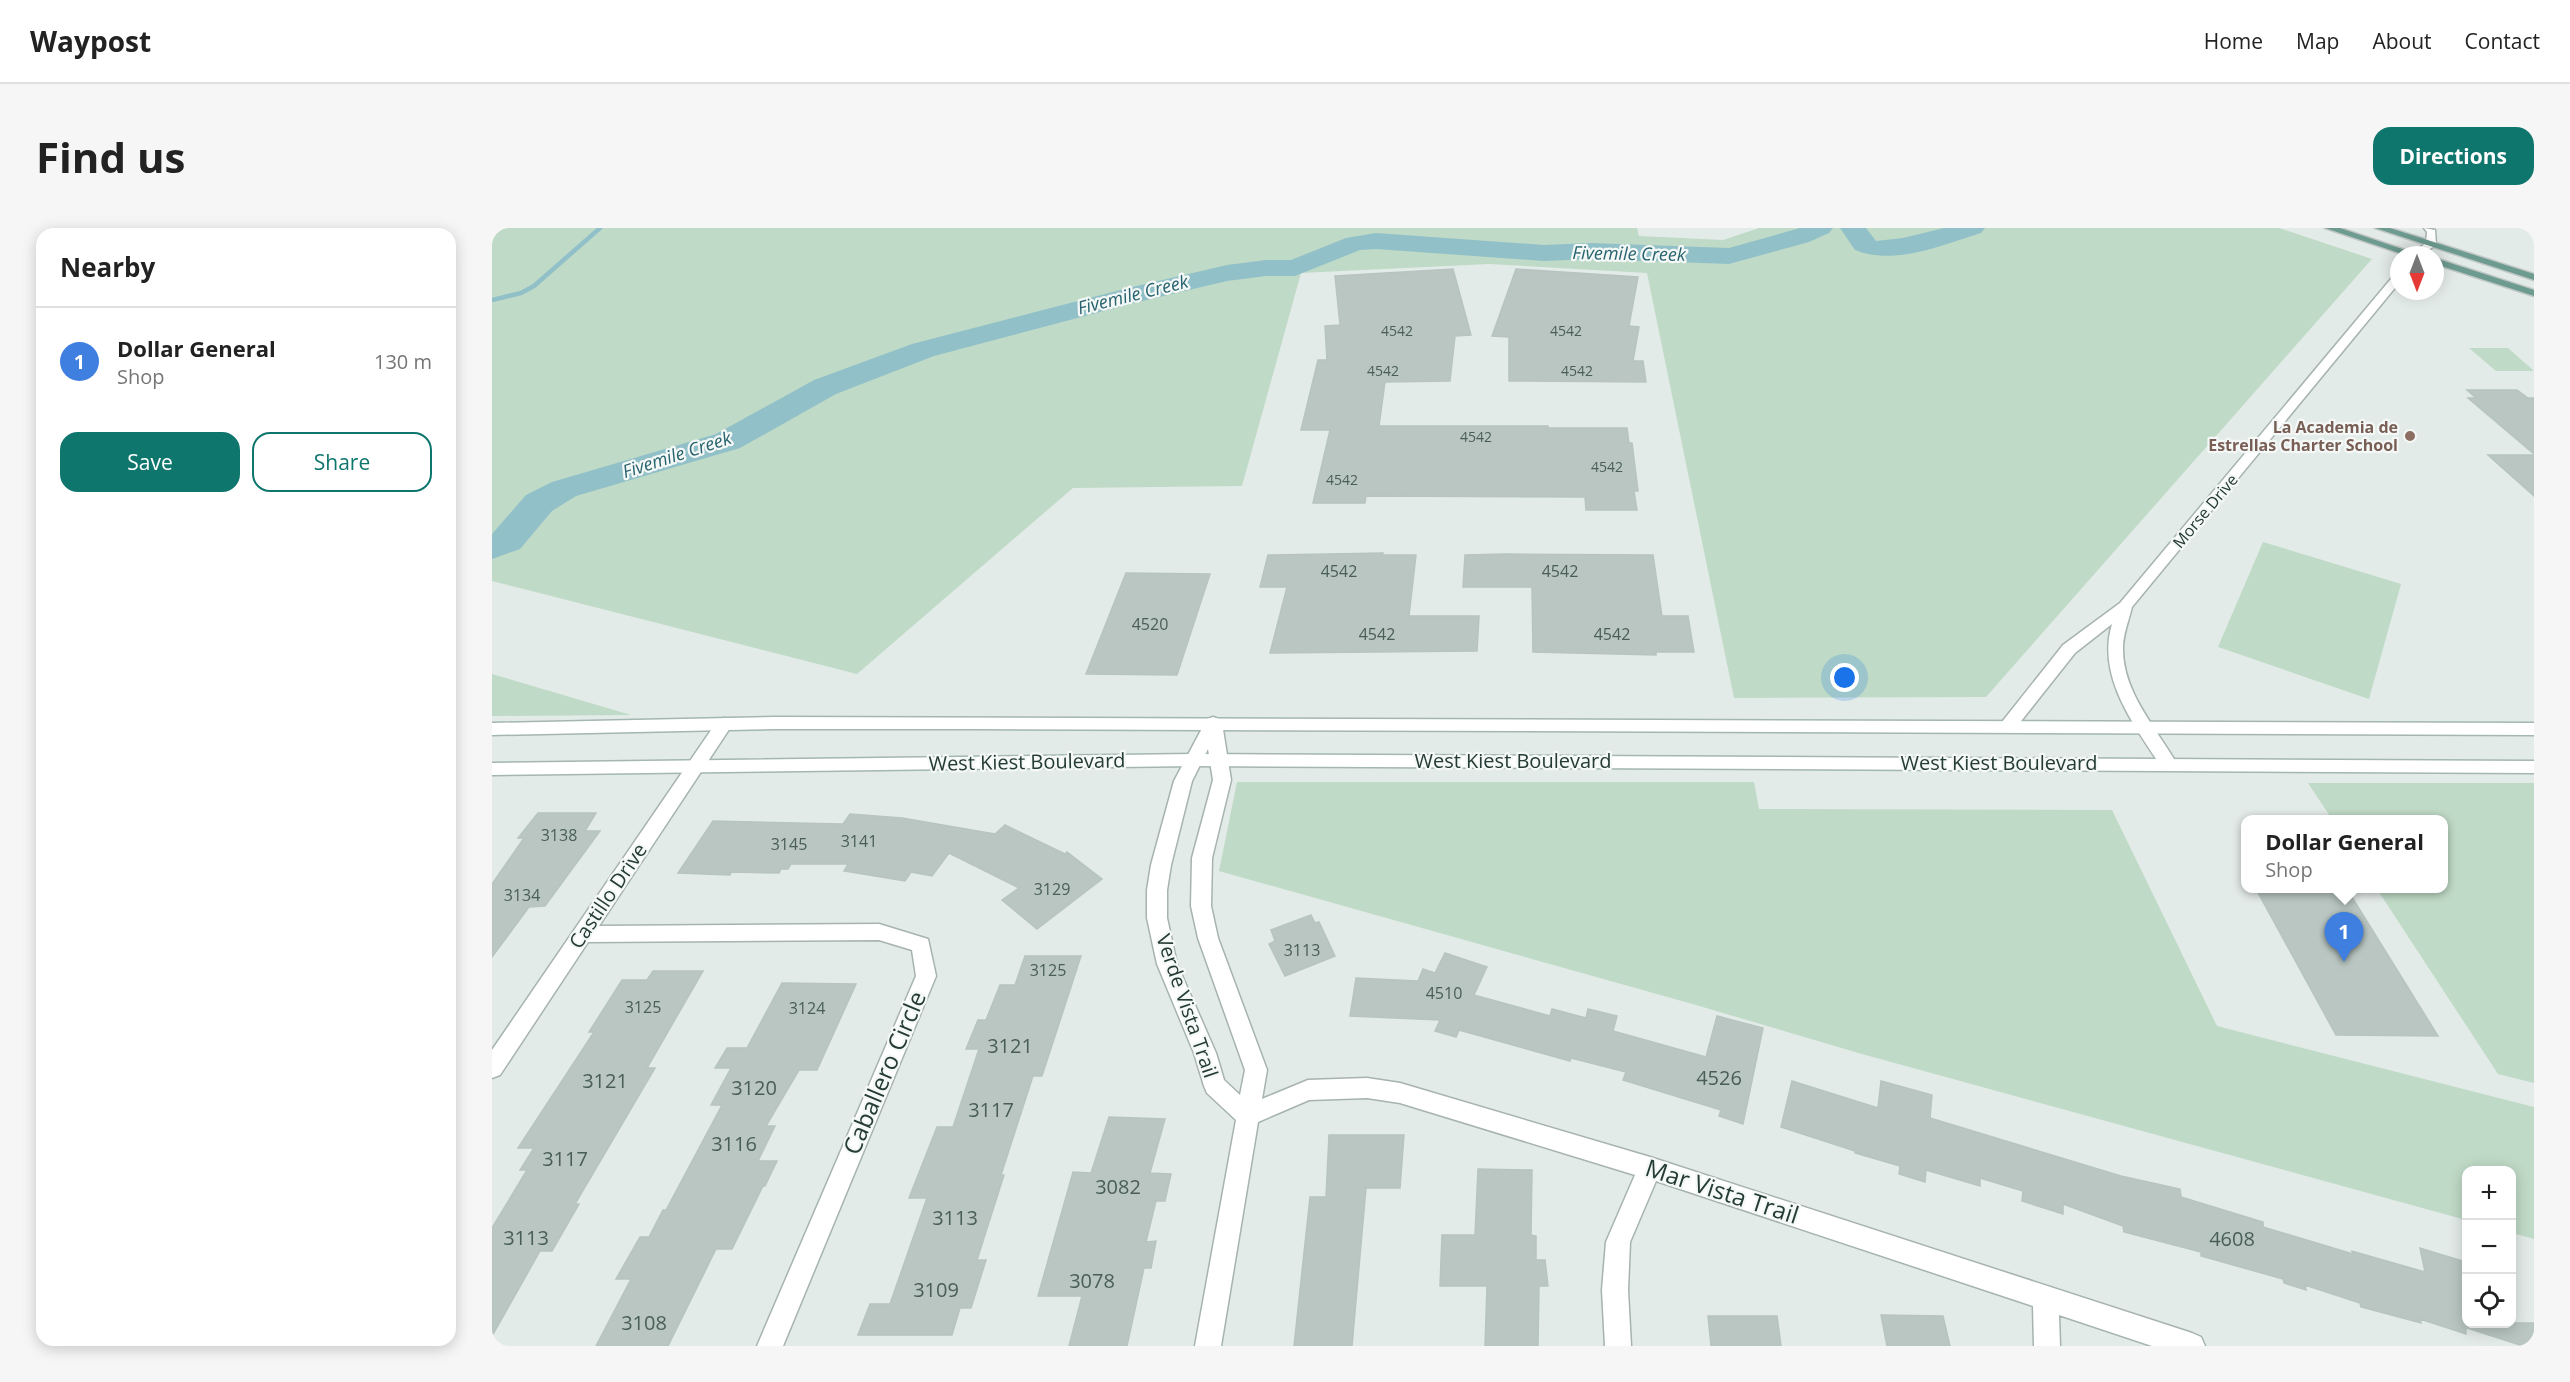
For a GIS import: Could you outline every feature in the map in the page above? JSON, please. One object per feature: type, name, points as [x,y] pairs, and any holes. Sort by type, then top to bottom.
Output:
[{"type":"main road","points":[[2330,228],[2390,247]]},
{"type":"main road","points":[[2380,228],[2534,277]]},
{"type":"main road","points":[[2444,264],[2534,294]]},
{"type":"street","points":[[2428,246],[2431,244],[2430,228]]},
{"type":"street","name":"Morse Drive","points":[[2008,726],[2069,649],[2125,606],[2390,287]]},
{"type":"street","name":"Morse Drive","points":[[2125,606],[2115,650],[2122,682],[2145,727],[2168,764]]},
{"type":"street","points":[[1208,1346],[1256,1070],[1208,938],[1201,906],[1202,858],[1222,780],[1213,723]]},
{"type":"street","name":"West Kiest Boulevard","points":[[492,729],[724,724],[1213,723],[2534,729]]},
{"type":"street","name":"Verde Vista Trail","points":[[1213,723],[1196,760],[1183,781],[1161,865],[1157,890],[1157,918],[1167,964],[1205,1053],[1215,1086],[1247,1116]]},
{"type":"street","name":"Castillo Drive","points":[[492,1068],[724,724]]},
{"type":"street","name":"West Kiest Boulevard","points":[[492,769],[1196,760],[2534,767]]},
{"type":"street","name":"Caballero Circle","points":[[583,933],[879,932],[921,945],[926,976],[770,1346]]},
{"type":"street","name":"Mar Vista Trail","points":[[1247,1116],[1308,1090],[1367,1088],[1400,1093],[1443,1104],[1650,1168],[2192,1346]]},
{"type":"street","points":[[1618,1346],[1615,1290],[1618,1242],[1650,1168]]},
{"type":"street","points":[[2046,1299],[2047,1346]]},
{"type":"green space","points":[[492,228],[1637,228],[1639,236],[1723,240],[1759,228],[2279,228],[2372,259],[1986,697],[1734,698],[1647,273],[1489,264],[1301,273],[1242,486],[1073,488],[857,674],[492,581]]},
{"type":"green space","points":[[2469,348],[2508,348],[2534,371],[2496,371]]},
{"type":"green space","points":[[2263,542],[2401,584],[2369,699],[2218,647]]},
{"type":"green space","points":[[492,674],[631,715],[492,716]]},
{"type":"green space","points":[[1237,782],[1754,782],[1759,809],[2112,810],[2217,1026],[2534,1107],[2534,1239],[2516,1234],[2516,1166],[2462,1166],[2462,1219],[1862,1054],[1219,871]]},
{"type":"green space","points":[[2308,783],[2534,783],[2534,1083],[2498,1074],[2380,893],[2448,893],[2448,815],[2329,815]]},
{"type":"building","points":[[1453,269],[1471,335],[1455,336],[1450,381],[1385,382],[1379,426],[1627,428],[1629,443],[1632,443],[1638,491],[1634,491],[1637,510],[1586,510],[1585,497],[1366,496],[1365,503],[1313,503],[1330,430],[1301,430],[1318,360],[1327,360],[1325,326],[1340,325],[1335,276]]},
{"type":"building","points":[[1516,269],[1638,277],[1629,326],[1639,327],[1633,361],[1643,361],[1646,382],[1509,381],[1509,337],[1492,336]]},
{"type":"building","points":[[2467,390],[2517,390],[2528,398],[2534,398],[2534,454],[2468,398],[2476,398]]},
{"type":"building","points":[[2488,455],[2534,455],[2534,496]]},
{"type":"building","points":[[1383,553],[1382,555],[1416,555],[1409,616],[1479,616],[1477,651],[1270,653],[1287,587],[1260,587],[1268,555]]},
{"type":"building","points":[[1465,555],[1653,555],[1662,616],[1688,616],[1694,652],[1656,652],[1656,655],[1533,652],[1532,587],[1463,587]]},
{"type":"building","points":[[1126,573],[1210,574],[1177,675],[1086,674]]},
{"type":"building","points":[[538,813],[596,813],[585,831],[600,831],[545,906],[529,907],[492,957],[492,884],[524,838],[518,838]]},
{"type":"building","points":[[850,814],[902,818],[995,834],[1005,825],[1065,854],[1067,852],[1102,879],[1037,929],[1002,900],[1019,888],[949,853],[932,876],[911,872],[905,881],[844,871],[848,864],[791,864],[788,869],[781,869],[779,873],[731,872],[730,875],[678,873],[713,821],[843,824]]},
{"type":"building","points":[[2258,893],[2349,893],[2438,1036],[2336,1035]]},
{"type":"building","points":[[1311,915],[1315,923],[1319,922],[1335,956],[1285,976],[1269,944],[1275,941],[1271,930]]},
{"type":"building","points":[[1445,953],[1487,967],[1474,995],[1550,1016],[1552,1009],[1586,1018],[1588,1009],[1617,1016],[1613,1031],[1706,1057],[1717,1016],[1763,1028],[1743,1124],[1719,1116],[1721,1110],[1623,1080],[1626,1072],[1571,1058],[1570,1061],[1459,1030],[1456,1037],[1435,1031],[1440,1020],[1350,1016],[1356,978],[1418,981],[1423,969],[1435,973]]},
{"type":"building","points":[[1025,956],[1081,956],[1042,1076],[1033,1076],[1001,1175],[1004,1175],[977,1260],[986,1260],[971,1308],[960,1308],[952,1335],[858,1335],[870,1304],[890,1304],[927,1198],[909,1198],[937,1127],[953,1127],[979,1049],[966,1049],[978,1020],[986,1020],[1000,985],[1015,985]]},
{"type":"building","points":[[653,971],[703,971],[647,1068],[655,1068],[575,1204],[579,1204],[552,1251],[540,1251],[492,1336],[492,1228],[527,1170],[520,1170],[534,1148],[518,1148],[594,1032],[589,1032],[622,980],[647,980]]},
{"type":"building","points":[[782,983],[856,984],[817,1070],[799,1070],[766,1126],[775,1126],[758,1161],[777,1161],[765,1186],[732,1249],[716,1249],[668,1346],[596,1346],[631,1279],[616,1279],[640,1237],[649,1237],[663,1210],[666,1210],[722,1105],[711,1105],[731,1068],[715,1068],[727,1048],[747,1048]]},
{"type":"building","points":[[1792,1081],[1878,1108],[1881,1081],[1932,1095],[1930,1118],[2121,1176],[2180,1189],[2181,1197],[2263,1222],[2263,1227],[2353,1254],[2352,1251],[2425,1272],[2420,1248],[2462,1261],[2462,1328],[2466,1328],[2466,1334],[2420,1319],[2421,1323],[2361,1307],[2360,1303],[2305,1285],[2306,1290],[2284,1283],[2283,1279],[2201,1256],[2201,1252],[2124,1232],[2123,1226],[2063,1204],[2063,1214],[2022,1201],[2023,1191],[1980,1178],[1980,1186],[1926,1170],[1925,1182],[1899,1174],[1900,1166],[1781,1127]]},
{"type":"building","points":[[1109,1117],[1165,1119],[1150,1173],[1171,1174],[1165,1201],[1156,1201],[1146,1242],[1156,1241],[1151,1268],[1144,1268],[1127,1346],[1069,1346],[1082,1296],[1038,1296],[1073,1172],[1091,1173]]},
{"type":"building","points":[[1329,1135],[1404,1135],[1400,1188],[1366,1188],[1352,1346],[1294,1346],[1310,1197],[1326,1197]]},
{"type":"building","points":[[1478,1169],[1532,1170],[1531,1235],[1536,1236],[1536,1260],[1545,1260],[1548,1286],[1539,1286],[1538,1346],[1485,1346],[1487,1286],[1440,1286],[1442,1235],[1475,1235]]},
{"type":"building","points":[[1881,1315],[1943,1316],[1950,1346],[1887,1346]]},
{"type":"building","points":[[1708,1316],[1777,1316],[1781,1346],[1711,1346]]},
{"type":"building","points":[[2516,1323],[2534,1323],[2534,1346],[2523,1346],[2467,1328],[2516,1328]]},
{"type":"waterway","points":[[492,300],[521,293],[534,286],[600,228]]},
{"type":"waterway","name":"Fivemile Creek","points":[[492,548],[513,536],[541,501],[564,489],[728,441],[825,387],[923,350],[1128,296],[1227,273],[1266,268],[1295,268],[1355,243],[1376,241],[1544,253],[1591,251],[1729,256],[1800,237],[1820,228]]},
{"type":"waterway","name":"Fivemile Creek","points":[[1853,228],[1864,245],[1876,248],[1918,243],[1972,228]]},
{"type":"place","name":"La Academia de Estrellas Charter School","points":[[2410,436]]},
{"type":"place","name":"Dollar General","points":[[2344,962]]}]
